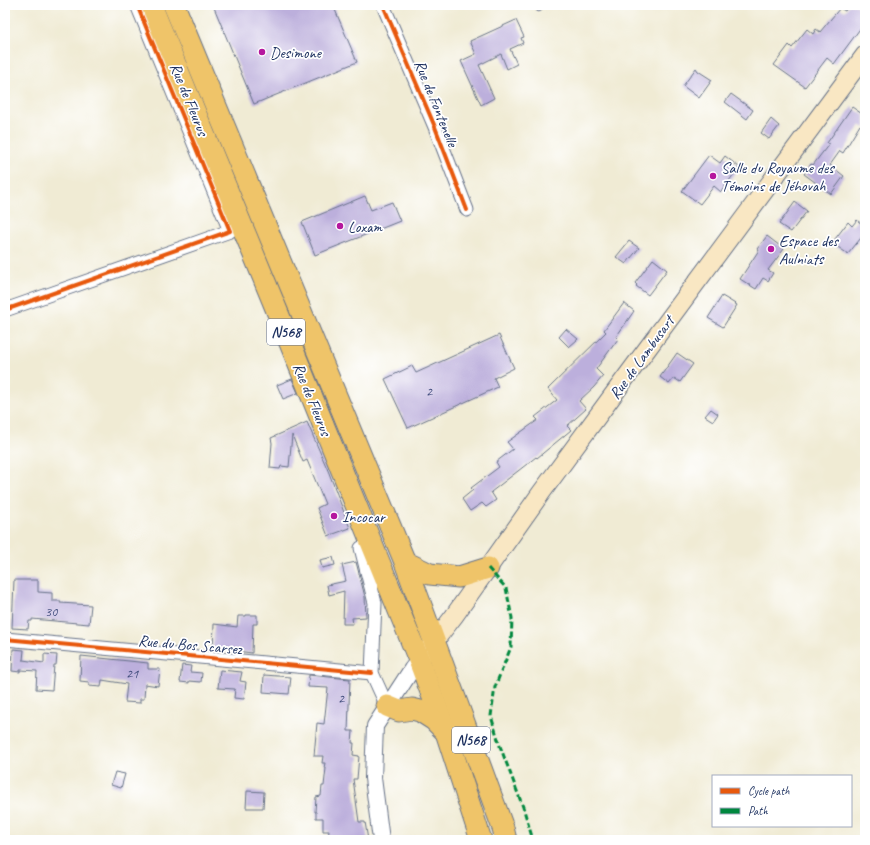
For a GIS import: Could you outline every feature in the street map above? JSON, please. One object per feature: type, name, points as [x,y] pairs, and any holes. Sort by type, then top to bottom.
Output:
[{"type":"highway","name":"Rue de Fleurus","points":[[151,5],[419,660]]},
{"type":"highway","name":"Rue de Fleurus","points":[[174,5],[405,562],[435,641]]},
{"type":"highway","points":[[230,231],[245,267],[261,294],[275,306]]},
{"type":"highway","points":[[405,562],[430,574],[459,577],[488,568]]},
{"type":"highway","name":"N568","points":[[435,641],[503,828],[506,840]]},
{"type":"highway","name":"N568","points":[[419,660],[446,732],[481,840]]},
{"type":"highway","points":[[387,706],[399,711],[412,709],[420,711],[434,720],[446,732]]},
{"type":"main road","name":"Rue de Lambusart","points":[[419,660],[454,616],[631,370],[865,55]]},
{"type":"street","points":[[5,310],[230,231],[137,5]]},
{"type":"street","name":"Rue de Fontenelle","points":[[383,5],[435,127],[467,210]]},
{"type":"street","points":[[361,548],[375,603],[372,673],[387,706]]},
{"type":"street","name":"Rue du Bos Scarsez","points":[[5,639],[372,673]]},
{"type":"street","points":[[381,840],[373,778],[375,726],[419,660]]},
{"type":"building","name":"Desimone","points":[[213,5],[333,5],[357,62],[254,104]]},
{"type":"building","points":[[849,5],[855,5],[865,10],[865,22],[834,64],[827,58],[805,87],[774,65],[789,45],[792,48],[807,29],[813,34],[816,29],[820,32],[840,8],[845,11]]},
{"type":"building","points":[[516,20],[524,37],[521,38],[523,43],[510,49],[517,64],[507,69],[501,54],[479,65],[494,98],[481,105],[461,61],[476,54],[470,41]]},
{"type":"building","points":[[696,68],[712,80],[699,98],[683,86]]},
{"type":"building","points":[[731,94],[753,110],[747,119],[725,102]]},
{"type":"building","points":[[852,107],[865,116],[865,128],[860,125],[843,153],[840,151],[830,165],[844,176],[831,194],[804,174],[829,144],[827,143]]},
{"type":"building","points":[[771,119],[779,126],[769,139],[761,133]]},
{"type":"building","name":"Salle du Royaume des Témoins de Jéhovah","points":[[709,155],[720,163],[725,156],[739,167],[721,192],[714,186],[700,204],[682,191]]},
{"type":"building","name":"Loxam","points":[[365,196],[371,210],[392,202],[400,221],[315,255],[302,222]]},
{"type":"building","points":[[795,202],[807,211],[791,232],[779,224]]},
{"type":"building","points":[[857,220],[865,227],[865,233],[848,254],[832,243],[848,222],[852,226]]},
{"type":"building","points":[[767,236],[784,249],[768,270],[773,273],[768,281],[763,278],[756,289],[740,279],[759,250],[757,249]]},
{"type":"building","points":[[629,241],[639,248],[626,264],[616,257]]},
{"type":"building","points":[[653,259],[667,270],[648,295],[636,286],[637,285],[635,283]]},
{"type":"building","points":[[722,296],[737,305],[723,327],[708,318]]},
{"type":"building","points":[[624,303],[634,311],[616,337],[618,339],[596,369],[603,376],[579,401],[586,409],[567,426],[571,430],[537,458],[536,457],[491,492],[496,500],[486,507],[482,503],[470,511],[462,499],[473,490],[471,488],[499,467],[496,462],[513,449],[507,442],[538,420],[535,417],[557,400],[548,389],[606,332],[604,330]]},
{"type":"building","points":[[566,329],[578,339],[569,347],[559,337]]},
{"type":"building","points":[[499,335],[514,368],[494,378],[498,387],[408,428],[385,379],[412,366],[416,373]]},
{"type":"building","points":[[677,353],[693,364],[680,382],[674,378],[669,384],[660,377]]},
{"type":"building","points":[[292,379],[298,393],[283,399],[277,385]]},
{"type":"building","points":[[711,409],[718,414],[713,421],[705,416]]},
{"type":"building","points":[[307,422],[329,473],[350,528],[328,536],[317,508],[325,504],[307,460],[303,462],[292,435],[289,467],[281,466],[280,469],[270,468],[271,438]]},
{"type":"building","points":[[333,557],[335,565],[322,568],[320,560]]},
{"type":"building","points":[[356,562],[365,597],[366,617],[352,618],[353,624],[343,624],[344,591],[329,595],[327,585],[346,581],[342,565]]},
{"type":"building","points":[[14,580],[38,580],[38,592],[52,593],[52,601],[91,605],[89,624],[32,619],[32,621],[29,621],[28,629],[12,628]]},
{"type":"building","points":[[257,615],[257,624],[253,624],[252,653],[213,648],[214,624],[237,627],[238,616]]},
{"type":"building","points":[[13,649],[24,650],[23,660],[44,663],[44,654],[57,655],[56,665],[54,665],[52,690],[36,689],[37,671],[12,671]]},
{"type":"building","points":[[81,656],[148,663],[148,669],[160,669],[158,686],[145,684],[144,699],[140,699],[140,703],[125,702],[127,684],[102,680],[101,687],[89,686],[89,682],[80,681]]},
{"type":"building","points":[[182,665],[191,666],[190,672],[202,673],[201,682],[180,682]]},
{"type":"building","points":[[220,670],[242,672],[240,681],[246,682],[244,699],[234,698],[235,689],[218,688]]},
{"type":"building","points":[[264,675],[291,677],[289,694],[263,692]]},
{"type":"building","points":[[309,675],[350,679],[348,731],[353,731],[353,755],[359,756],[357,779],[353,779],[359,822],[365,822],[368,840],[328,839],[329,831],[323,831],[323,818],[316,818],[316,797],[321,796],[326,768],[324,768],[325,763],[322,763],[323,756],[314,756],[317,723],[324,724],[328,688],[308,687]]},
{"type":"building","points":[[115,772],[125,774],[121,788],[111,785]]},
{"type":"building","points":[[247,791],[264,792],[263,808],[246,808]]},
{"type":"marked path","points":[[488,568],[506,588],[512,618],[511,647],[495,687],[491,716],[533,840]]},
{"type":"cycle path","points":[[5,310],[230,231],[137,5]]},
{"type":"cycle path","points":[[383,5],[435,127],[467,210]]},
{"type":"cycle path","points":[[5,639],[372,673]]},
{"type":"place","name":"Desimone","points":[[262,52]]},
{"type":"place","name":"Salle du Royaume des Témoins de Jéhovah","points":[[713,176]]},
{"type":"place","name":"Loxam","points":[[340,226]]},
{"type":"place","name":"Espace des Aulniats","points":[[771,249]]},
{"type":"place","name":"Incocar","points":[[334,516]]}]
